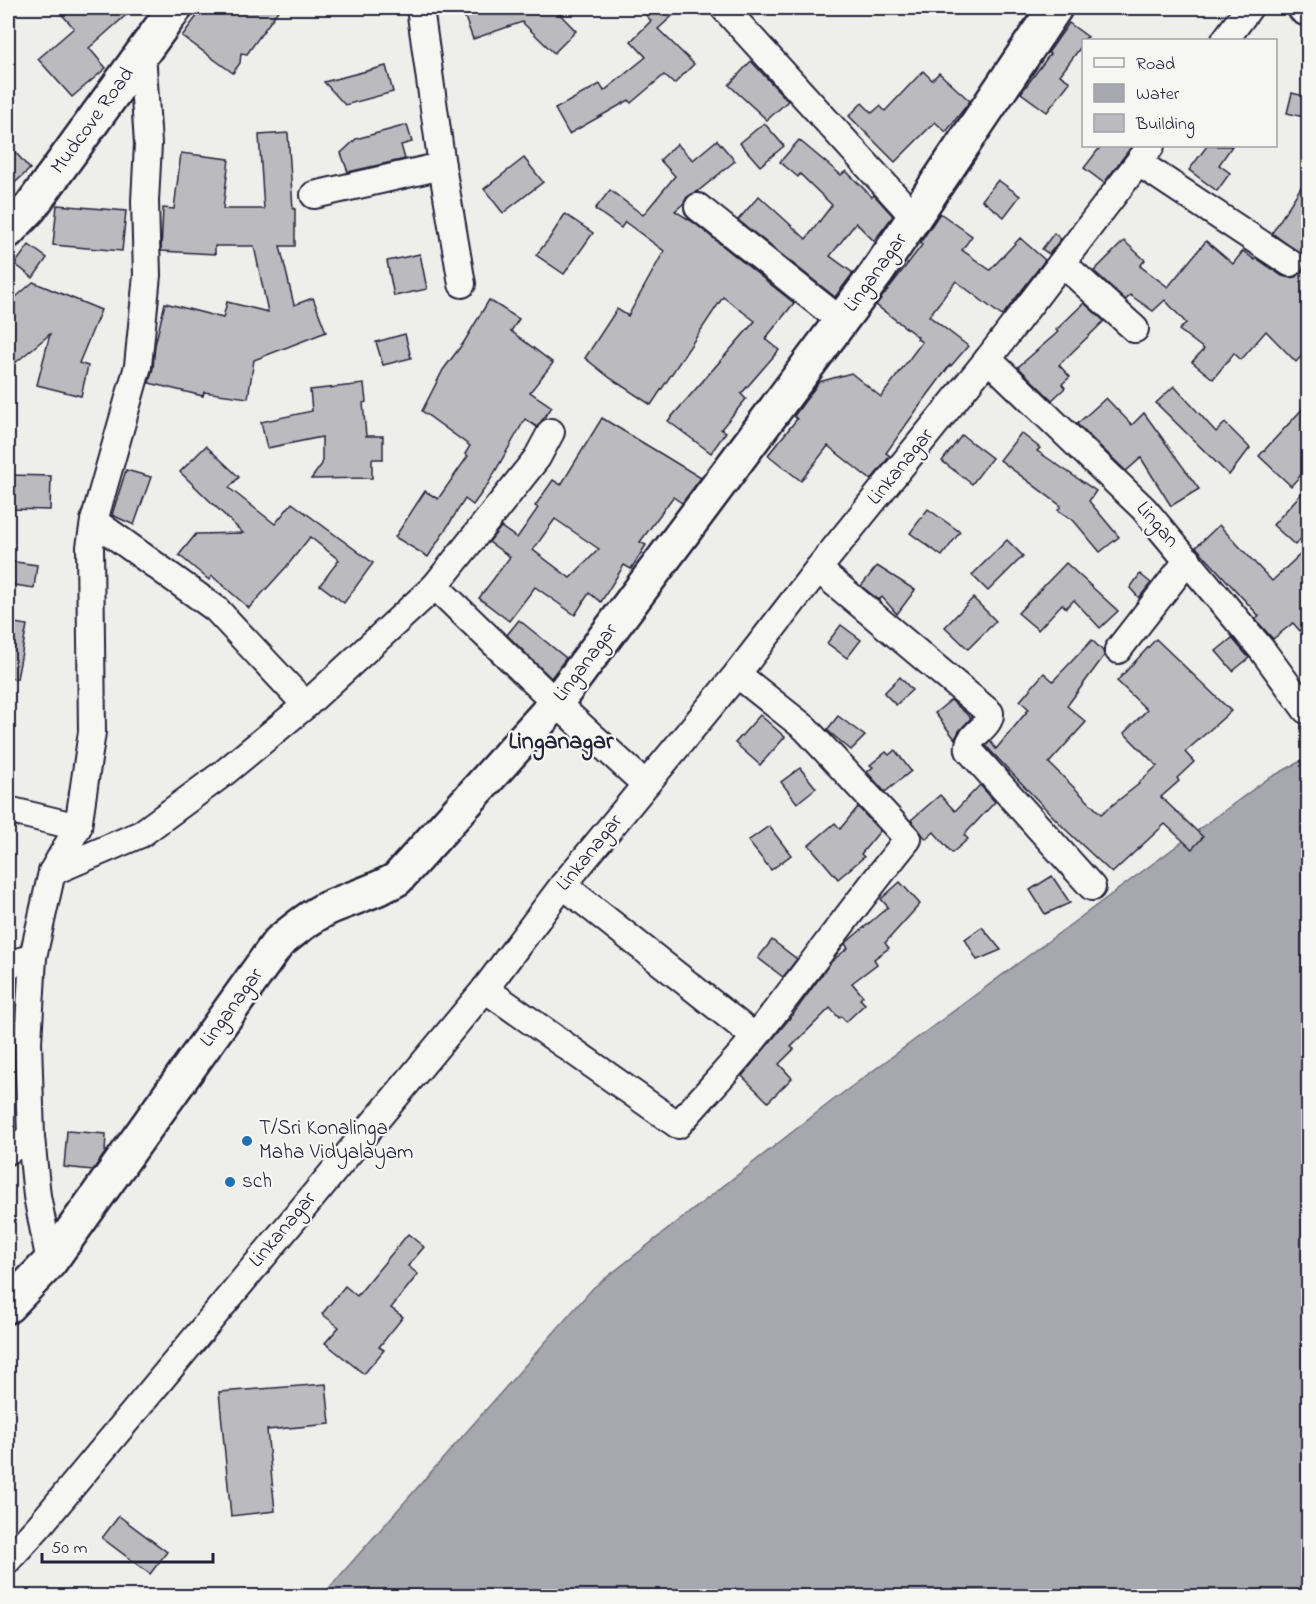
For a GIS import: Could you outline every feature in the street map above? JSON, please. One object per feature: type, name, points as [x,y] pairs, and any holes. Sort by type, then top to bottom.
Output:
[{"type":"street","name":"Mudcove Road","points":[[8,231],[30,208],[175,8]]},
{"type":"street","points":[[420,8],[442,166],[462,284]]},
{"type":"street","points":[[724,8],[915,218]]},
{"type":"street","name":"Linganagar","points":[[8,1306],[50,1262],[278,943],[302,924],[328,908],[376,891],[397,879],[556,703],[841,321],[915,218],[1054,8]]},
{"type":"street","points":[[1227,39],[1249,8]]},
{"type":"street","points":[[50,1262],[37,1196],[31,1137],[28,1042],[33,957],[52,872],[78,827],[92,732],[90,547],[94,521],[138,366],[147,275],[145,201],[148,144],[142,52]]},
{"type":"street","points":[[1145,154],[1290,263]]},
{"type":"street","name":"Linkanagar","points":[[8,1560],[40,1525],[202,1327],[485,989],[563,885],[737,674],[818,569],[988,359],[1145,154]]},
{"type":"street","points":[[314,195],[442,166]]},
{"type":"street","points":[[698,207],[841,321]]},
{"type":"street","points":[[1062,263],[1135,329]]},
{"type":"street","name":"Lingan","points":[[988,359],[1144,509],[1263,651],[1306,710]]},
{"type":"street","points":[[52,872],[141,834],[225,772],[306,705],[435,586],[537,458],[550,432]]},
{"type":"street","points":[[94,521],[216,609],[306,705]]},
{"type":"street","points":[[1118,650],[1188,560]]},
{"type":"street","points":[[818,569],[990,712],[989,720],[969,742],[969,750],[1092,888]]},
{"type":"street","points":[[435,586],[556,703],[645,784]]},
{"type":"street","points":[[485,989],[678,1125],[755,1036],[830,941],[859,899],[908,839],[805,729],[737,674]]},
{"type":"street","points":[[8,810],[78,827]]},
{"type":"street","points":[[563,885],[755,1036]]},
{"type":"street","points":[[8,965],[33,957]]},
{"type":"street","points":[[8,1151],[31,1137]]},
{"type":"water","points":[[1308,757],[1308,1596],[322,1596],[593,1288],[832,1101],[1266,780]]},
{"type":"building","points":[[56,8],[134,8],[89,48],[106,68],[72,97],[38,59],[74,28]]},
{"type":"building","points":[[203,8],[280,8],[247,54],[241,53],[240,63],[233,73],[182,36]]},
{"type":"building","points":[[475,8],[554,8],[576,31],[554,53],[522,22],[473,39],[463,12]]},
{"type":"building","points":[[640,8],[681,8],[658,29],[694,64],[674,84],[664,75],[631,103],[629,100],[569,134],[555,109],[600,84],[604,91],[646,57],[631,41],[651,21]]},
{"type":"building","points":[[1069,23],[1088,37],[1082,39],[1082,45],[1060,75],[1070,82],[1047,112],[1021,93],[1050,54],[1048,53]]},
{"type":"building","points":[[751,61],[788,101],[767,120],[729,85]]},
{"type":"building","points":[[386,66],[393,92],[345,105],[324,82]]},
{"type":"building","points":[[923,71],[932,80],[939,73],[970,101],[946,132],[935,122],[895,162],[849,116],[862,103],[872,113],[880,106],[885,111]]},
{"type":"building","points":[[1292,93],[1308,97],[1308,118],[1287,113]]},
{"type":"building","points":[[764,123],[784,146],[760,166],[740,143]]},
{"type":"building","points":[[407,125],[412,142],[401,145],[405,159],[348,172],[341,153],[356,139]]},
{"type":"building","points":[[288,133],[293,209],[295,209],[295,246],[280,246],[294,305],[313,298],[326,332],[254,360],[248,398],[204,392],[203,396],[149,383],[165,303],[223,318],[227,302],[268,312],[254,246],[215,246],[215,254],[161,251],[163,208],[174,209],[181,153],[229,159],[223,209],[264,209],[259,135]]},
{"type":"building","points":[[717,140],[735,161],[697,192],[687,197],[675,211],[693,222],[794,303],[765,339],[779,350],[741,394],[746,399],[721,429],[726,432],[711,453],[668,421],[755,321],[723,297],[651,405],[585,358],[617,309],[628,316],[664,251],[625,222],[621,228],[595,209],[610,190],[643,215],[675,176],[660,160],[677,144],[693,160]]},
{"type":"building","points":[[799,140],[841,175],[846,171],[872,197],[874,195],[893,216],[874,241],[856,223],[830,256],[853,273],[835,297],[738,220],[759,196],[806,239],[832,205],[800,174],[798,177],[780,162]]},
{"type":"building","points":[[8,144],[30,169],[8,189]]},
{"type":"building","points":[[1100,147],[1131,147],[1104,183],[1084,168]]},
{"type":"building","points":[[1206,147],[1231,147],[1219,165],[1230,173],[1217,191],[1189,170]]},
{"type":"building","points":[[524,158],[543,182],[503,213],[484,189]]},
{"type":"building","points":[[1308,176],[1308,349],[1296,362],[1266,331],[1241,360],[1234,353],[1213,379],[1192,362],[1204,349],[1179,330],[1186,323],[1165,300],[1153,311],[1130,295],[1126,300],[1094,271],[1124,241],[1145,260],[1140,266],[1168,287],[1206,241],[1233,264],[1243,251],[1282,276],[1296,277],[1302,272],[1305,264],[1303,256],[1272,233]]},
{"type":"building","points":[[998,180],[1020,196],[1004,217],[982,200]]},
{"type":"building","points":[[57,205],[126,211],[122,251],[53,245]]},
{"type":"building","points":[[940,213],[972,236],[962,250],[990,270],[1020,238],[1045,260],[1002,316],[956,281],[929,316],[968,346],[950,365],[918,408],[886,453],[890,456],[871,480],[828,446],[801,481],[768,455],[797,419],[794,416],[819,382],[851,373],[881,397],[922,342],[876,305],[922,245],[920,243]]},
{"type":"building","points":[[565,214],[593,233],[564,274],[536,255]]},
{"type":"building","points":[[1054,233],[1061,239],[1049,254],[1042,249]]},
{"type":"building","points":[[29,245],[47,258],[33,278],[15,264]]},
{"type":"building","points":[[420,254],[427,289],[394,296],[387,261]]},
{"type":"building","points":[[33,282],[101,310],[79,363],[88,366],[81,396],[37,385],[50,334],[8,369],[8,304]]},
{"type":"building","points":[[489,300],[519,319],[511,331],[553,363],[530,392],[552,407],[537,427],[525,419],[488,484],[473,505],[465,499],[428,557],[395,537],[425,491],[438,499],[468,456],[465,454],[470,446],[422,411],[443,370],[464,342]]},
{"type":"building","points":[[1084,303],[1104,321],[1059,365],[1070,377],[1062,384],[1065,388],[1052,400],[1018,367],[1058,332],[1056,330]]},
{"type":"building","points":[[405,334],[411,358],[383,365],[376,342]]},
{"type":"building","points":[[364,384],[366,436],[383,436],[383,459],[372,459],[372,478],[311,479],[322,464],[322,437],[267,448],[261,422],[312,411],[310,390]]},
{"type":"building","points":[[1174,386],[1216,432],[1225,423],[1250,448],[1229,475],[1156,403]]},
{"type":"building","points":[[1106,398],[1132,425],[1144,413],[1199,489],[1171,506],[1141,458],[1126,471],[1077,424]]},
{"type":"building","points":[[1308,403],[1308,467],[1291,486],[1259,456]]},
{"type":"building","points":[[602,418],[701,478],[682,503],[673,497],[640,542],[646,545],[631,569],[624,565],[601,602],[589,593],[575,615],[535,587],[509,621],[479,598],[510,557],[489,542],[501,527],[517,538],[538,508],[535,506],[553,480],[561,485]],"holes":[[[555,519],[599,549],[570,578],[533,550]]]},
{"type":"building","points":[[1021,433],[1040,448],[1037,451],[1096,491],[1089,501],[1119,537],[1100,552],[1074,521],[1058,510],[1061,506],[1000,460]]},
{"type":"building","points":[[962,435],[992,458],[972,484],[942,461]]},
{"type":"building","points":[[206,446],[239,477],[229,488],[275,524],[292,503],[373,563],[344,603],[320,585],[339,560],[310,537],[249,608],[212,576],[209,580],[179,555],[196,534],[243,533],[180,472]]},
{"type":"building","points":[[126,470],[151,477],[134,525],[112,515]]},
{"type":"building","points":[[8,475],[51,476],[50,510],[8,509]]},
{"type":"building","points":[[1308,486],[1308,531],[1295,545],[1273,525]]},
{"type":"building","points":[[928,509],[960,532],[942,556],[910,533]]},
{"type":"building","points":[[1219,525],[1272,581],[1308,547],[1308,640],[1293,623],[1273,639],[1255,619],[1259,616],[1196,547]]},
{"type":"building","points":[[1007,540],[1023,556],[988,591],[972,575]]},
{"type":"building","points":[[8,561],[37,565],[34,588],[8,584]]},
{"type":"building","points":[[1066,563],[1118,611],[1100,628],[1074,600],[1066,608],[1062,604],[1038,630],[1018,613]]},
{"type":"building","points":[[877,566],[915,590],[897,614],[882,597],[879,600],[861,586]]},
{"type":"building","points":[[1140,574],[1151,583],[1139,598],[1130,588]]},
{"type":"building","points":[[973,598],[996,621],[968,649],[945,627]]},
{"type":"building","points":[[519,620],[566,658],[551,678],[507,635]]},
{"type":"building","points":[[8,622],[27,625],[17,679],[8,678]]},
{"type":"building","points":[[841,625],[861,640],[847,658],[827,643]]},
{"type":"building","points":[[1232,638],[1249,658],[1233,671],[1216,651]]},
{"type":"building","points":[[1156,639],[1231,711],[1185,752],[1194,762],[1177,778],[1179,781],[1161,797],[1203,837],[1192,849],[1165,824],[1112,873],[1065,829],[986,746],[990,741],[996,749],[1029,709],[1020,701],[1044,673],[1053,681],[1092,640],[1103,651],[1104,656],[1067,706],[1086,722],[1049,763],[1101,814],[1139,784],[1157,766],[1124,733],[1147,710],[1117,681]]},
{"type":"building","points":[[900,677],[912,690],[896,705],[884,693]]},
{"type":"building","points":[[951,700],[971,718],[955,739],[935,713]]},
{"type":"building","points":[[760,715],[785,737],[760,765],[735,743]]},
{"type":"building","points":[[838,716],[865,736],[851,750],[827,730]]},
{"type":"building","points":[[895,750],[911,771],[885,792],[867,772],[873,767],[870,765],[886,752],[889,755]]},
{"type":"building","points":[[800,768],[816,788],[797,803],[781,782]]},
{"type":"building","points":[[980,785],[995,802],[964,835],[968,839],[952,853],[934,832],[926,839],[911,820],[940,795],[955,811]]},
{"type":"building","points":[[858,807],[880,831],[861,854],[864,857],[838,879],[809,845],[835,823],[840,829]]},
{"type":"building","points":[[769,826],[791,855],[771,870],[748,841]]},
{"type":"building","points":[[1052,876],[1070,903],[1045,914],[1030,890]]},
{"type":"building","points":[[900,882],[920,904],[885,943],[889,948],[874,959],[877,964],[852,983],[863,996],[860,999],[865,1004],[846,1022],[830,1008],[791,1047],[794,1049],[779,1064],[792,1078],[768,1102],[742,1076],[794,1013],[831,962],[848,948],[845,944],[888,907],[881,899]]},
{"type":"building","points":[[982,927],[1001,950],[977,960],[965,939]]},
{"type":"building","points":[[772,940],[797,959],[783,977],[758,958]]},
{"type":"building","points":[[67,1131],[106,1134],[105,1153],[93,1170],[64,1167]]},
{"type":"building","points":[[408,1234],[424,1247],[408,1266],[418,1274],[391,1308],[403,1317],[379,1347],[384,1350],[364,1374],[325,1343],[339,1327],[322,1314],[345,1286],[357,1296]]},
{"type":"building","points":[[326,1384],[330,1424],[267,1430],[275,1511],[231,1516],[219,1392]]},
{"type":"building","points":[[119,1516],[167,1552],[150,1574],[102,1538]]},
{"type":"place","name":"T/Sri Konalinga Maha Vidyalayam","points":[[247,1141]]},
{"type":"place","name":"sch","points":[[230,1182]]},
{"type":"district","name":"Linganagar","points":[[561,742]]}]
